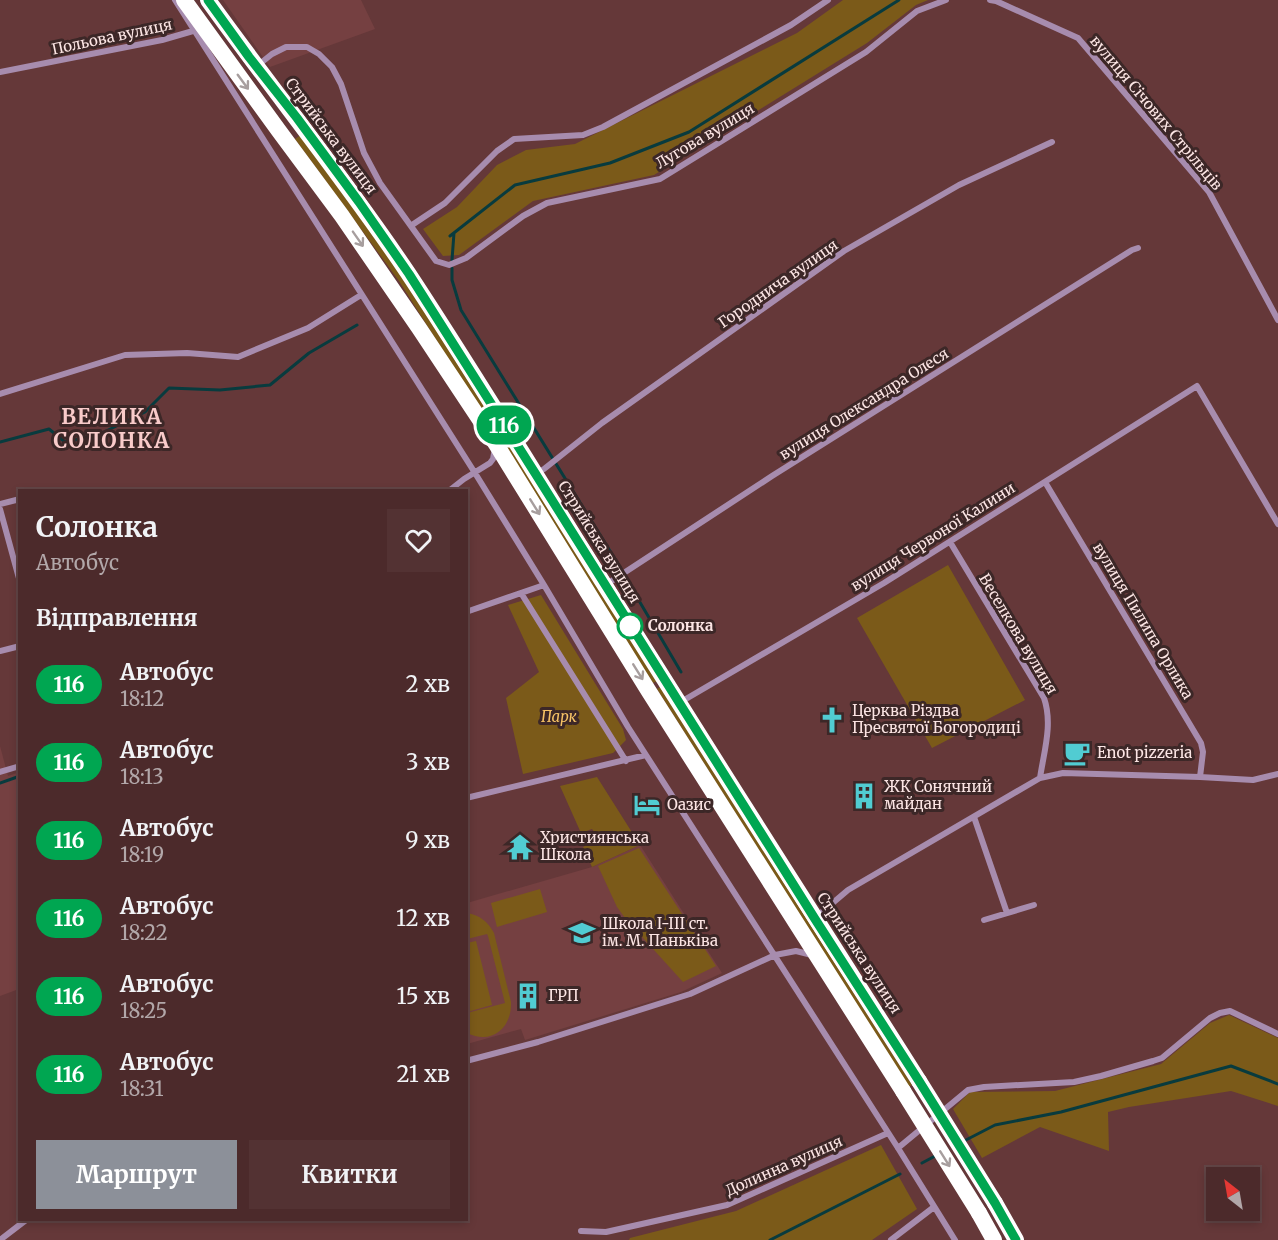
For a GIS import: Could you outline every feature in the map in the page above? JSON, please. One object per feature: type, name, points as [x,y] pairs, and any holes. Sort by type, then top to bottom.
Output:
[{"type":"highway","points":[[184,0],[342,216],[496,444],[642,680],[903,1091],[994,1240]]},
{"type":"highway","name":"Стрийська вулиця","points":[[208,0],[366,212],[543,469],[605,586],[919,1081],[1016,1240]]},
{"type":"street","name":"Польова вулиця","points":[[0,72],[162,40],[194,31],[175,0]]},
{"type":"street","points":[[412,225],[445,203],[497,151],[514,139],[583,135],[603,127],[791,25],[828,0]]},
{"type":"street","name":"Лугова вулиця","points":[[256,66],[286,47],[307,47],[319,54],[332,67],[341,84],[364,153],[380,183],[436,261],[449,265],[466,258],[524,216],[547,203],[660,179],[866,52],[917,11],[946,0]]},
{"type":"street","name":"вулиця Січових Стрільців","points":[[990,0],[1078,38],[1209,192],[1278,320]]},
{"type":"street","points":[[194,31],[475,473],[646,755],[955,1240]]},
{"type":"street","name":"Городнича вулиця","points":[[543,469],[602,423],[844,251],[958,185],[1052,142]]},
{"type":"street","name":"вулиця Олександра Олеся","points":[[605,586],[782,470],[1138,248]]},
{"type":"street","points":[[0,394],[125,355],[187,353],[238,357],[308,328],[361,295]]},
{"type":"street","name":"вулиця Червоної Калини","points":[[679,703],[884,583],[1197,387],[1278,524]]},
{"type":"street","points":[[451,489],[490,463],[496,444]]},
{"type":"street","points":[[483,468],[500,466],[514,474]]},
{"type":"street","name":"вулиця Пилипа Орлика","points":[[1045,482],[1201,743],[1203,752],[1200,777]]},
{"type":"street","points":[[0,504],[18,500]]},
{"type":"street","points":[[0,509],[18,575]]},
{"type":"street","name":"Веселкова вулиця","points":[[950,542],[1044,698],[1049,723],[1040,778]]},
{"type":"street","points":[[468,611],[544,585]]},
{"type":"street","points":[[521,593],[626,761]]},
{"type":"street","points":[[0,651],[18,646]]},
{"type":"street","points":[[468,798],[646,755]]},
{"type":"street","points":[[0,772],[18,767]]},
{"type":"street","points":[[815,919],[848,890],[1040,778],[1063,773],[1253,780],[1278,774]]},
{"type":"street","points":[[974,817],[1008,913]]},
{"type":"street","points":[[984,920],[1034,905]]},
{"type":"street","points":[[796,951],[801,938],[797,924]]},
{"type":"street","points":[[468,1060],[538,1042],[690,994],[775,955],[796,951],[819,958]]},
{"type":"street","points":[[898,1148],[968,1090],[1074,1082],[1154,1061],[1162,1058],[1210,1018],[1220,1013],[1230,1011],[1278,1034]]},
{"type":"street","name":"Долинна вулиця","points":[[581,1231],[606,1232],[727,1205],[888,1133]]},
{"type":"street","points":[[891,1240],[934,1207]]},
{"type":"street","points":[[0,1240],[25,1221]]},
{"type":"shaded area","points":[[223,0],[361,0],[375,29],[270,67]]},
{"type":"shaded area","points":[[0,746],[8,776],[18,773],[18,989],[0,996]]},
{"type":"shaded area","name":"Школа І-ІІІ ст. ім. М. Паньківа","points":[[640,845],[722,973],[681,992],[525,1040],[521,1029],[468,1044],[468,903],[592,867]]},
{"type":"green space","points":[[843,0],[928,0],[916,5],[867,43],[654,175],[533,201],[459,255],[443,256],[423,229],[457,207],[497,165],[526,150],[575,144],[797,33]]},
{"type":"green space","points":[[301,135],[404,278],[657,681],[653,683],[399,281],[295,139]]},
{"type":"green space","points":[[948,565],[1025,700],[932,748],[857,618]]},
{"type":"green space","name":"Парк","points":[[541,595],[623,729],[626,740],[613,753],[523,774],[506,698],[539,672],[508,605]]},
{"type":"green space","points":[[660,687],[912,1085],[908,1087],[657,689]]},
{"type":"green space","points":[[597,777],[640,845],[592,867],[583,847],[599,838],[592,829],[581,833],[560,786]]},
{"type":"green space","points":[[639,848],[716,966],[683,982],[625,918],[617,907],[598,866]]},
{"type":"green space","points":[[540,889],[547,912],[497,927],[491,903]]},
{"type":"green space","points":[[468,913],[483,920],[494,933],[511,1002],[508,1020],[504,1027],[492,1036],[484,1037],[468,1033],[468,1013],[505,1003],[487,934],[468,939]]},
{"type":"green space","points":[[476,941],[492,1005],[468,1012],[468,943]]},
{"type":"green space","points":[[1229,1015],[1278,1038],[1278,1106],[1231,1091],[1129,1107],[1108,1112],[1109,1151],[1040,1127],[982,1158],[953,1109],[970,1092],[1055,1091],[1161,1064],[1210,1023]]},
{"type":"green space","points":[[881,1145],[917,1209],[872,1240],[629,1240],[736,1211]]},
{"type":"waterway","points":[[450,236],[515,185],[610,163],[689,132],[899,0]]},
{"type":"waterway","points":[[452,260],[454,233]]},
{"type":"waterway","points":[[452,268],[452,280],[461,310],[618,564]]},
{"type":"waterway","points":[[0,442],[49,429],[65,442],[98,435],[145,412],[169,388],[220,390],[270,385],[309,353],[357,325]]},
{"type":"waterway","points":[[628,582],[681,672]]},
{"type":"waterway","points":[[0,783],[18,777]]},
{"type":"waterway","points":[[964,1141],[995,1125],[1061,1112],[1231,1066],[1278,1084]]},
{"type":"waterway","points":[[922,1163],[937,1155]]},
{"type":"waterway","points":[[770,1240],[900,1174]]},
{"type":"bus line","name":"116","points":[[208,0],[359,202],[409,274],[919,1081],[1016,1240]]},
{"type":"place","name":"Солонка","points":[[630,626]]},
{"type":"place","name":"Церква Різдва Пресвятої Богородиці","points":[[832,720]]},
{"type":"place","name":"Enot pizzeria","points":[[1077,753]]},
{"type":"place","name":"ЖК Сонячний майдан","points":[[864,796]]},
{"type":"place","name":"Оазис","points":[[647,805]]},
{"type":"place","name":"Християнська Школа","points":[[520,847]]},
{"type":"place","name":"Школа І-ІІІ ст. ім. М. Паньківа","points":[[582,933]]},
{"type":"place","name":"ГРП","points":[[528,996]]},
{"type":"district","name":"ВЕЛИКА СОЛОНКА","points":[[112,429]]}]
